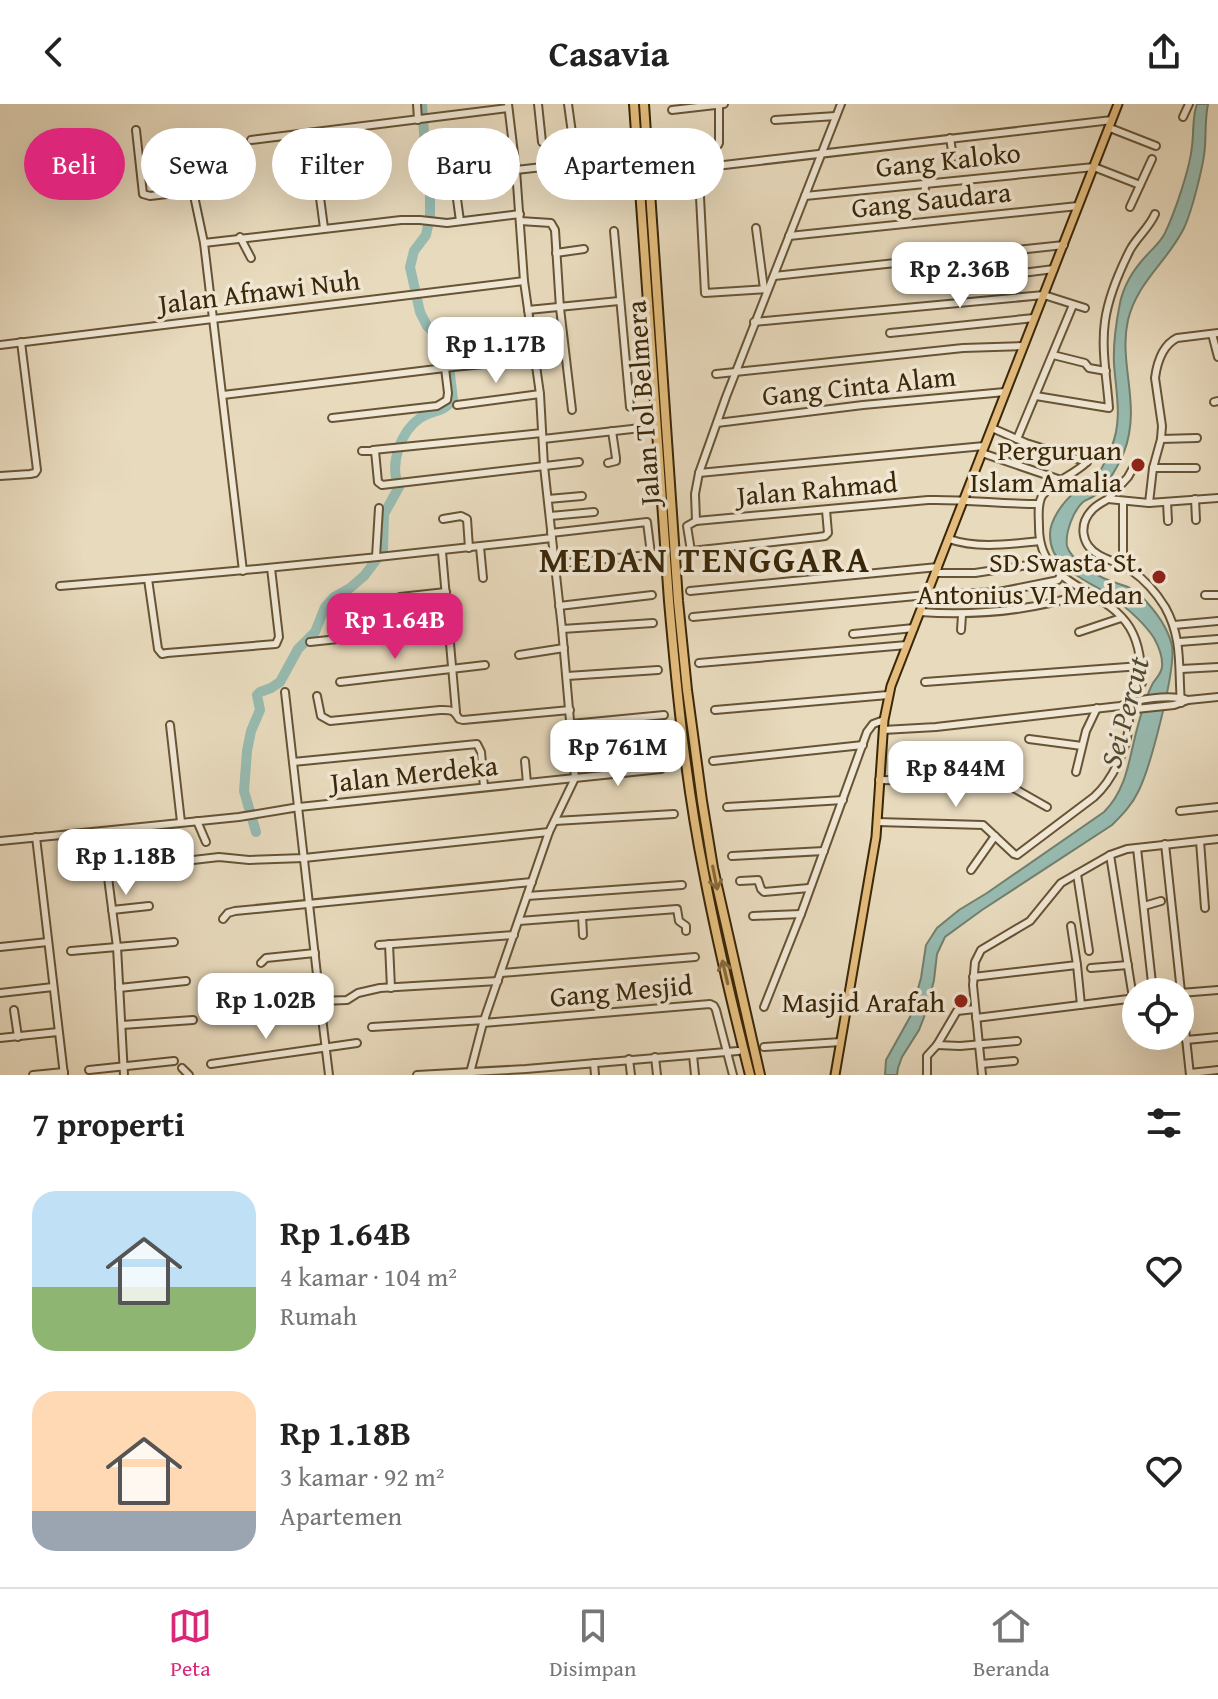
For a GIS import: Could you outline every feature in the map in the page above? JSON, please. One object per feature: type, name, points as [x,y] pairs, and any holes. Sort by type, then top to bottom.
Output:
[{"type":"highway","name":"Jalan Tol Belmera","points":[[634,104],[675,665],[703,871],[750,1075]]},
{"type":"highway","name":"Jalan Tol Belmera","points":[[644,104],[687,690],[713,868],[760,1075]]},
{"type":"main road","points":[[835,1075],[877,822],[888,695],[1118,104]]},
{"type":"street","points":[[417,104],[422,119]]},
{"type":"street","points":[[538,104],[541,128]]},
{"type":"street","points":[[568,104],[571,128]]},
{"type":"street","points":[[672,110],[721,104],[720,128]]},
{"type":"street","points":[[826,510],[828,533],[818,537],[691,551],[687,526],[696,521],[695,494],[699,473],[766,289],[774,276],[841,104]]},
{"type":"street","points":[[1183,117],[1189,104]]},
{"type":"street","points":[[256,139],[510,105],[512,128]]},
{"type":"street","points":[[775,120],[836,116]]},
{"type":"street","points":[[724,165],[950,138],[1111,124],[1156,146]]},
{"type":"street","points":[[136,130],[143,194],[150,196],[193,191],[204,243],[243,571]]},
{"type":"street","points":[[950,138],[953,157]]},
{"type":"street","points":[[1130,207],[1152,159]]},
{"type":"street","points":[[1094,167],[1140,185]]},
{"type":"street","name":"Gang Kaloko","points":[[805,196],[1094,167]]},
{"type":"street","points":[[924,209],[925,184]]},
{"type":"street","points":[[320,200],[324,228]]},
{"type":"street","points":[[457,200],[460,221]]},
{"type":"street","points":[[467,1073],[549,832],[575,778],[544,466],[540,394],[524,281],[519,200]]},
{"type":"street","points":[[700,200],[704,292],[766,289]]},
{"type":"street","name":"Gang Saudara","points":[[789,236],[1078,206]]},
{"type":"street","points":[[1036,396],[1109,408],[1105,323],[1117,277],[1155,214]]},
{"type":"street","points":[[204,243],[401,220],[447,223],[520,217],[551,223],[555,230],[572,410]]},
{"type":"street","points":[[756,228],[766,289]]},
{"type":"street","points":[[614,231],[630,407]]},
{"type":"street","points":[[240,237],[251,258]]},
{"type":"street","points":[[774,276],[1064,245]]},
{"type":"street","points":[[556,253],[584,249]]},
{"type":"street","points":[[989,277],[1054,269]]},
{"type":"street","name":"Jalan Afnawi Nuh","points":[[0,345],[524,281]]},
{"type":"street","points":[[754,322],[1044,295],[1085,308]]},
{"type":"street","points":[[528,310],[619,301]]},
{"type":"street","points":[[1017,439],[1073,305]]},
{"type":"street","points":[[890,333],[1034,318]]},
{"type":"street","points":[[1149,503],[1153,468],[1161,439],[1155,378],[1163,353],[1175,339],[1215,334],[1218,357]]},
{"type":"street","points":[[0,476],[30,474],[37,470],[21,342]]},
{"type":"street","points":[[716,374],[949,350],[1023,346]]},
{"type":"street","points":[[1053,355],[1106,371]]},
{"type":"street","points":[[223,395],[535,359]]},
{"type":"street","points":[[332,418],[437,406],[447,400],[446,368]]},
{"type":"street","name":"Gang Cinta Alam","points":[[717,423],[1005,392]]},
{"type":"street","points":[[457,405],[540,394]]},
{"type":"street","points":[[362,451],[641,428]]},
{"type":"street","points":[[877,822],[983,825],[1017,855],[1108,782],[1119,760],[1129,725],[1130,694],[1142,683],[1137,644],[1129,627],[1111,608],[1061,575],[1048,562],[1040,541],[1039,504],[1044,494],[1087,462],[992,428]]},
{"type":"street","points":[[608,463],[616,461],[612,431]]},
{"type":"street","points":[[1161,439],[1197,438]]},
{"type":"street","points":[[699,473],[983,449],[1009,463],[1061,480]]},
{"type":"street","points":[[373,450],[380,484],[579,462]]},
{"type":"street","points":[[1133,468],[1108,499],[1090,512],[1084,523],[1083,536],[1095,553],[1137,575],[1156,594],[1174,625],[1179,642],[1179,700]]},
{"type":"street","points":[[1153,468],[1196,468]]},
{"type":"street","points":[[548,499],[582,496]]},
{"type":"street","points":[[1108,499],[1149,503],[1218,498]]},
{"type":"street","points":[[1195,499],[1196,520]]},
{"type":"street","name":"Jalan Rahmad","points":[[696,521],[928,500],[1039,504]]},
{"type":"street","points":[[1121,565],[1123,502]]},
{"type":"street","points":[[1167,502],[1168,521]]},
{"type":"street","points":[[377,557],[379,508]]},
{"type":"street","points":[[550,516],[594,512]]},
{"type":"street","points":[[443,519],[461,516],[467,519],[469,548]]},
{"type":"street","points":[[60,586],[442,552],[647,522],[650,554],[555,564]]},
{"type":"street","points":[[949,539],[964,545],[1040,541]]},
{"type":"street","points":[[480,547],[483,578]]},
{"type":"street","points":[[442,552],[459,719],[570,710]]},
{"type":"street","points":[[690,591],[937,570],[975,573],[1048,562]]},
{"type":"street","points":[[148,579],[158,649],[162,654],[276,644],[279,637],[271,568]]},
{"type":"street","points":[[444,569],[453,568]]},
{"type":"street","points":[[693,617],[1016,589],[1054,581],[1061,575]]},
{"type":"street","points":[[400,597],[446,592]]},
{"type":"street","points":[[920,612],[962,615],[1015,609],[1087,593]]},
{"type":"street","points":[[559,606],[652,595]]},
{"type":"street","points":[[1205,595],[1218,595]]},
{"type":"street","points":[[961,630],[962,615]]},
{"type":"street","points":[[1079,632],[1121,618]]},
{"type":"street","points":[[1174,625],[1218,621]]},
{"type":"street","points":[[562,629],[653,623]]},
{"type":"street","points":[[310,642],[450,627]]},
{"type":"street","points":[[853,634],[914,628]]},
{"type":"street","points":[[1179,642],[1218,639]]},
{"type":"street","points":[[699,663],[907,645]]},
{"type":"street","points":[[519,655],[564,648]]},
{"type":"street","points":[[340,682],[485,665]]},
{"type":"street","points":[[925,682],[1141,666]]},
{"type":"street","points":[[1181,669],[1218,667]]},
{"type":"street","points":[[567,676],[658,670]]},
{"type":"street","points":[[285,692],[329,1075]]},
{"type":"street","points":[[715,710],[888,695]]},
{"type":"street","points":[[317,696],[321,716],[328,721],[440,710],[456,712]]},
{"type":"street","points":[[883,730],[1218,697]]},
{"type":"street","points":[[1076,772],[1082,746],[1097,708]]},
{"type":"street","points":[[571,724],[664,715]]},
{"type":"street","points":[[764,1007],[869,728],[884,720]]},
{"type":"street","points":[[170,725],[181,822]]},
{"type":"street","points":[[1029,739],[1082,746]]},
{"type":"street","name":"Jalan Merdeka","points":[[0,841],[239,817],[299,807],[659,768],[654,743]]},
{"type":"street","points":[[293,762],[477,744],[481,752],[484,787]]},
{"type":"street","points":[[713,761],[863,745]]},
{"type":"street","points":[[525,761],[527,783]]},
{"type":"street","points":[[879,780],[1003,782],[1047,807]]},
{"type":"street","points":[[727,807],[843,800]]},
{"type":"street","points":[[1180,811],[1218,807]]},
{"type":"street","points":[[555,821],[674,814]]},
{"type":"street","points":[[197,821],[206,842]]},
{"type":"street","points":[[102,831],[117,947],[123,1071]]},
{"type":"street","points":[[107,870],[212,857],[249,860],[304,858],[549,832]]},
{"type":"street","points":[[971,870],[995,836]]},
{"type":"street","points":[[33,1075],[64,1073],[36,837]]},
{"type":"street","points":[[982,1075],[973,977],[981,950],[1026,924],[1061,883],[1110,855],[1123,850],[1218,839]]},
{"type":"street","points":[[1200,841],[1205,908]]},
{"type":"street","points":[[1165,844],[1178,978]]},
{"type":"street","points":[[1137,848],[1152,978]]},
{"type":"street","points":[[732,856],[824,851]]},
{"type":"street","points":[[1110,855],[1131,978]]},
{"type":"street","points":[[1077,874],[1089,951]]},
{"type":"street","points":[[740,881],[758,880],[764,892],[809,888]]},
{"type":"street","points":[[223,919],[232,912],[532,882]]},
{"type":"street","points":[[527,896],[682,885]]},
{"type":"street","points":[[1144,906],[1161,901]]},
{"type":"street","points":[[112,910],[149,906]]},
{"type":"street","points":[[519,921],[677,909],[679,921],[686,926],[686,931]]},
{"type":"street","points":[[753,916],[801,914]]},
{"type":"street","points":[[582,916],[583,935]]},
{"type":"street","points":[[1071,926],[1081,1005]]},
{"type":"street","points":[[379,945],[514,935]]},
{"type":"street","points":[[0,947],[48,942]]},
{"type":"street","points":[[71,951],[174,942]]},
{"type":"street","points":[[389,944],[391,988]]},
{"type":"street","points":[[261,963],[266,958],[315,953]]},
{"type":"street","points":[[501,973],[695,957]]},
{"type":"street","points":[[973,977],[1077,965]]},
{"type":"street","points":[[1091,968],[1128,965]]},
{"type":"street","points":[[119,988],[186,981]]},
{"type":"street","points":[[227,1002],[241,1009],[347,1000],[358,993],[391,988],[498,981]]},
{"type":"street","points":[[0,993],[53,987]]},
{"type":"street","points":[[1194,992],[1218,990]]},
{"type":"street","points":[[976,1018],[1122,1000]]},
{"type":"street","name":"Gang Mesjid","points":[[484,1022],[710,1004],[716,1010],[728,1052]]},
{"type":"street","points":[[927,1075],[927,1058],[957,1011],[975,1009]]},
{"type":"street","points":[[14,1010],[18,1037]]},
{"type":"street","points":[[122,1025],[193,1020]]},
{"type":"street","points":[[372,1027],[484,1022]]},
{"type":"street","points":[[0,1038],[58,1032]]},
{"type":"street","points":[[1194,1039],[1218,1037]]},
{"type":"street","points":[[937,1045],[1017,1041]]},
{"type":"street","points":[[764,1047],[841,1042]]},
{"type":"street","points":[[211,1064],[357,1043]]},
{"type":"street","points":[[1187,1050],[1190,1074],[1218,1070]]},
{"type":"street","points":[[417,1075],[526,1072],[629,1059],[738,1051]]},
{"type":"street","points":[[728,1052],[733,1075]]},
{"type":"street","points":[[693,1055],[695,1075]]},
{"type":"street","points":[[655,1057],[657,1075]]},
{"type":"street","points":[[629,1059],[631,1075]]},
{"type":"street","points":[[89,1070],[123,1071],[174,1061]]},
{"type":"street","points":[[981,1064],[1014,1061]]},
{"type":"street","points":[[594,1063],[595,1075]]},
{"type":"street","points":[[182,1068],[189,1075]]},
{"type":"water","name":"Sei Percut","points":[[1197,104],[1208,104],[1204,154],[1191,211],[1177,240],[1138,294],[1128,320],[1126,353],[1131,418],[1124,452],[1102,489],[1076,511],[1067,541],[1069,551],[1084,566],[1140,595],[1160,619],[1170,639],[1170,676],[1149,763],[1136,797],[1112,825],[945,937],[937,954],[934,980],[919,1030],[902,1057],[897,1075],[885,1075],[886,1060],[910,1017],[926,945],[937,928],[1104,812],[1112,803],[1122,784],[1150,688],[1160,674],[1162,660],[1159,648],[1145,626],[1111,596],[1063,565],[1051,546],[1050,534],[1055,517],[1066,501],[1097,476],[1115,438],[1118,406],[1114,349],[1120,303],[1130,278],[1161,240],[1173,214],[1188,166]]},
{"type":"waterway","points":[[256,832],[244,791],[247,751],[260,710],[257,695],[280,682],[298,649],[315,632],[325,607],[364,576],[383,551],[384,514],[399,487],[395,469],[402,440],[420,418],[453,400],[444,350],[420,312],[410,267],[414,251],[426,235],[430,216],[422,104]]},
{"type":"place","name":"Perguruan Islam Amalia","points":[[1138,465]]},
{"type":"place","name":"SD Swasta St. Antonius VI Medan","points":[[1159,577]]},
{"type":"place","name":"Masjid Arafah","points":[[961,1001]]},
{"type":"district","name":"MEDAN TENGGARA","points":[[705,558]]}]
